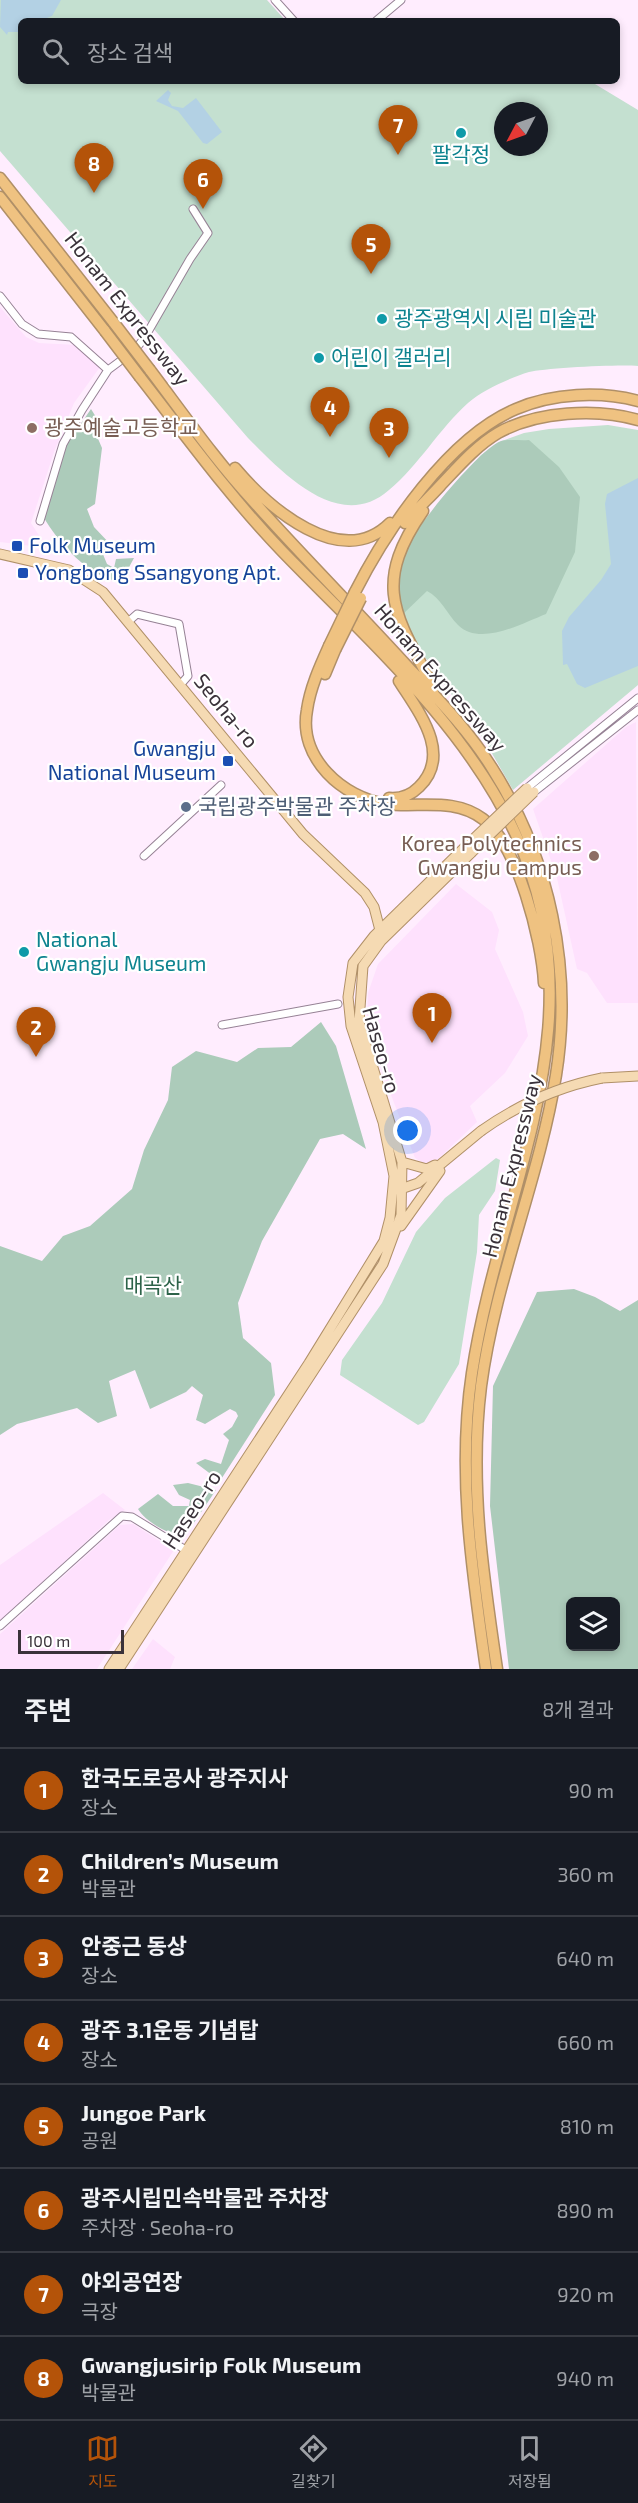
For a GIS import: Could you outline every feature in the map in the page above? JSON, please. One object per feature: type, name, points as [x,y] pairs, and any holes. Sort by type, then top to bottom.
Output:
[{"type":"highway","name":"Honam Expressway","points":[[0,178],[198,434],[252,500],[442,705],[492,767],[530,841],[545,885],[562,968],[562,1026],[556,1076],[507,1262],[482,1383],[477,1436],[478,1515],[497,1669]]},
{"type":"highway","name":"Honam Expressway","points":[[0,197],[236,500],[441,718],[476,765],[516,836],[531,875],[543,924],[550,968],[546,1064],[527,1150],[481,1324],[471,1376],[466,1450],[466,1504],[486,1669]]},
{"type":"highway","points":[[198,434],[218,450],[274,509],[318,533],[341,541],[362,540],[381,532],[468,441],[484,428],[518,408],[561,398],[599,394],[638,401]]},
{"type":"highway","points":[[358,595],[410,517],[480,447],[498,433],[520,424],[583,412],[618,414],[638,420]]},
{"type":"highway","points":[[440,487],[403,544],[396,560],[392,579],[393,602],[401,627],[442,705]]},
{"type":"highway","points":[[424,488],[387,536],[332,648],[306,711],[306,729],[318,760],[338,784],[351,794],[368,801],[389,804],[448,805],[484,819],[501,839],[531,909],[539,939],[549,1031]]},
{"type":"highway","points":[[332,648],[313,716],[314,736],[320,752],[328,767],[350,786],[371,796],[393,798],[412,793],[428,776],[434,744],[430,733],[387,660]]},
{"type":"main road","name":"Seoha-ro","points":[[0,554],[79,574],[103,592],[303,834],[365,893],[374,907],[381,936]]},
{"type":"main road","name":"Haseo-ro","points":[[109,1669],[190,1553],[383,1264],[396,1233],[401,1215],[392,1158],[351,1026],[348,997],[353,963],[530,790]]},
{"type":"main road","name":"Haseo-ro","points":[[119,1669],[384,1241],[398,1190],[402,1162],[358,1022],[363,966],[381,936]]},
{"type":"main road","points":[[398,1190],[418,1183],[481,1131],[507,1113],[546,1093],[602,1078],[638,1076]]},
{"type":"main road","points":[[402,1162],[427,1169],[448,1159]]},
{"type":"main road","points":[[396,1233],[448,1159]]},
{"type":"street","points":[[275,0],[291,18]]},
{"type":"street","points":[[380,18],[402,0]]},
{"type":"street","points":[[40,521],[63,444],[82,410],[108,370],[135,350],[145,338],[190,258],[208,233],[193,208]]},
{"type":"street","points":[[0,296],[22,324],[38,334],[70,337],[108,370]]},
{"type":"street","points":[[128,622],[137,614],[179,624],[188,676],[181,684]]},
{"type":"street","name":"Haseo-ro","points":[[530,790],[638,698]]},
{"type":"street","name":"Haseo-ro","points":[[530,790],[638,710]]},
{"type":"street","points":[[144,856],[221,785]]},
{"type":"street","points":[[222,1024],[338,1004]]},
{"type":"street","points":[[0,1626],[122,1516],[132,1517],[190,1553]]},
{"type":"shaded area","name":"광주예술고등학교","points":[[0,307],[26,337],[39,343],[76,345],[100,367],[74,403],[54,452],[31,523],[47,548],[0,542]]},
{"type":"shaded area","name":"Korea Polytechnics Gwangju Campus","points":[[636,722],[638,1003],[607,1003],[587,973],[577,969],[557,878],[533,809],[626,727]]},
{"type":"shaded area","points":[[456,884],[492,912],[499,930],[495,949],[523,1012],[528,1036],[505,1073],[470,1106],[477,1122],[436,1161],[427,1165],[415,1158],[380,1066],[367,1017],[368,993],[378,964]]},
{"type":"shaded area","points":[[103,1493],[125,1510],[109,1520],[0,1622],[0,1565]]},
{"type":"shaded area","points":[[133,1524],[174,1550],[97,1669],[0,1669],[0,1634],[120,1525]]},
{"type":"shaded area","points":[[153,1639],[175,1657],[170,1669],[132,1669]]},
{"type":"green space","points":[[0,0],[267,0],[283,18],[18,18],[18,84],[595,84],[638,110],[638,366],[600,366],[529,372],[482,393],[458,413],[400,480],[370,502],[351,505],[331,502],[312,493],[277,467],[248,438],[0,151]]},
{"type":"green space","points":[[91,409],[101,425],[96,434],[102,448],[95,504],[87,509],[94,527],[112,546],[102,552],[107,564],[114,568],[116,559],[134,558],[121,582],[98,574],[76,558],[57,537],[43,516],[66,445]]},
{"type":"green space","points":[[608,425],[638,430],[638,685],[513,790],[486,743],[420,650],[402,615],[417,529],[481,455],[502,441],[524,433],[549,429]]},
{"type":"green space","points":[[529,440],[559,467],[580,497],[575,552],[546,614],[502,631],[478,634],[458,625],[440,602],[427,591],[402,615],[399,586],[400,563],[408,545],[431,511],[477,459],[491,448],[501,441]]},
{"type":"green space","name":"매곡산","points":[[321,1022],[336,1046],[366,1149],[343,1134],[320,1139],[262,1241],[238,1303],[243,1338],[271,1363],[275,1395],[220,1481],[196,1463],[205,1459],[221,1464],[229,1440],[223,1434],[232,1427],[238,1416],[236,1412],[230,1409],[205,1424],[196,1420],[203,1395],[192,1386],[186,1392],[150,1409],[135,1370],[109,1381],[117,1416],[98,1423],[77,1408],[17,1424],[0,1435],[0,1246],[42,1261],[63,1236],[90,1226],[132,1189],[144,1150],[168,1100],[172,1067],[196,1051],[237,1062],[258,1048],[291,1047]]},
{"type":"green space","points":[[496,1158],[500,1160],[495,1191],[479,1215],[477,1252],[459,1364],[424,1422],[418,1425],[340,1375],[342,1360],[382,1303],[416,1232],[445,1198]]},
{"type":"green space","points":[[574,1289],[595,1297],[620,1311],[638,1300],[638,1669],[509,1669],[490,1506],[493,1386],[537,1292]]},
{"type":"green space","points":[[188,1483],[216,1490],[185,1536],[172,1534],[159,1527],[138,1509],[158,1494],[173,1506],[189,1506],[190,1500],[179,1495],[173,1485]]},
{"type":"water","points":[[1,0],[61,0],[52,16],[18,18],[18,32],[8,32],[7,35],[0,27]]},
{"type":"water","points":[[168,90],[171,93],[168,100],[172,106],[183,108],[196,98],[222,132],[207,144],[203,143],[178,111],[156,101]]},
{"type":"water","points":[[638,478],[638,666],[585,688],[577,684],[567,664],[563,665],[562,631],[569,617],[601,580],[611,564],[605,504],[607,494]]},
{"type":"place","name":"팔각정","points":[[461,133]]},
{"type":"place","name":"야외공연장","points":[[398,155]]},
{"type":"place","name":"Gwangjusirip Folk Museum","points":[[94,193]]},
{"type":"place","name":"광주시립민속박물관 주차장","points":[[203,209]]},
{"type":"place","name":"Jungoe Park","points":[[371,274]]},
{"type":"place","name":"광주광역시 시립 미술관","points":[[382,319]]},
{"type":"place","name":"어린이 갤러리","points":[[319,358]]},
{"type":"place","name":"광주예술고등학교","points":[[32,428]]},
{"type":"place","name":"광주 3.1운동 기념탑","points":[[330,437]]},
{"type":"place","name":"안중근 동상","points":[[389,458]]},
{"type":"place","name":"Folk Museum","points":[[17,546]]},
{"type":"place","name":"Yongbong Ssangyong Apt.","points":[[23,573]]},
{"type":"place","name":"Gwangju National Museum","points":[[228,761]]},
{"type":"place","name":"국립광주박물관 주차장","points":[[186,807]]},
{"type":"place","name":"Korea Polytechnics Gwangju Campus","points":[[594,856]]},
{"type":"place","name":"National Gwangju Museum","points":[[24,952]]},
{"type":"place","name":"한국도로공사 광주지사","points":[[432,1043]]},
{"type":"place","name":"Children’s Museum","points":[[36,1057]]}]
